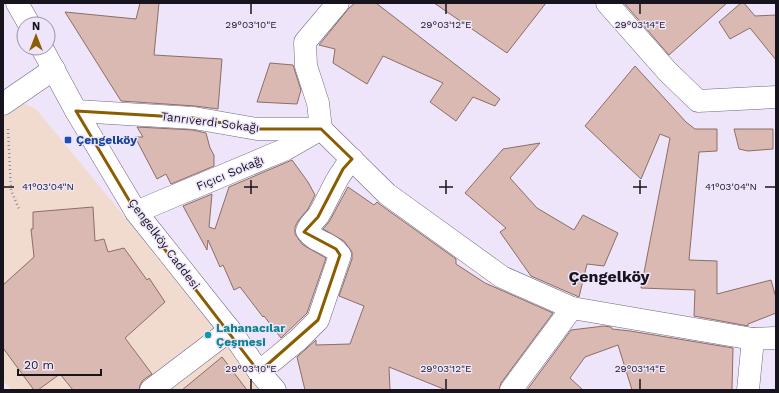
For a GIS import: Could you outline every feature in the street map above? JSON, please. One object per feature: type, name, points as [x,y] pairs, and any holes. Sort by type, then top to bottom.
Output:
[{"type":"street","points":[[17,3],[24,16]]},
{"type":"street","points":[[338,3],[305,42],[306,66],[318,103],[321,129],[387,194],[502,277],[572,308],[753,339],[776,338]]},
{"type":"street","points":[[607,3],[667,71],[698,101],[776,97]]},
{"type":"street","name":"Çengelköy Caddesi","points":[[47,56],[76,111],[136,212],[230,330],[259,372],[275,390]]},
{"type":"street","points":[[5,103],[54,69]]},
{"type":"street","name":"Tanrıverdi Sokağı","points":[[76,111],[194,118],[257,129],[321,129]]},
{"type":"street","name":"Fıçıcı Sokağı","points":[[136,212],[286,149],[321,129]]},
{"type":"street","points":[[259,372],[298,340],[318,320],[340,255],[336,249],[310,236],[307,231],[309,226],[318,217],[343,169],[352,159]]},
{"type":"street","points":[[511,390],[572,308]]},
{"type":"street","points":[[753,339],[776,324]]},
{"type":"street","points":[[151,390],[230,330]]},
{"type":"street","points":[[748,390],[753,339]]},
{"type":"path","points":[[5,103],[11,190],[19,209]]},
{"type":"highlighted area","points":[[76,111],[194,118],[257,129],[321,129],[352,159],[343,169],[318,217],[304,232],[336,249],[340,255],[318,320],[259,372],[136,212]]},
{"type":"shaded area","points":[[25,104],[36,109],[129,222],[263,390],[12,390],[3,381],[3,111],[13,105]]},
{"type":"building","points":[[140,3],[159,3],[154,55],[222,59],[218,109],[121,101],[65,12],[136,19]]},
{"type":"building","points":[[355,3],[376,3],[500,99],[495,106],[473,97],[456,121],[430,102],[443,83],[383,56],[367,84],[333,63],[335,49],[319,45],[349,8]]},
{"type":"building","points":[[434,3],[546,3],[507,53]]},
{"type":"building","points":[[624,3],[727,3],[669,55]]},
{"type":"building","points":[[741,3],[744,3],[755,16],[776,15],[776,60],[750,28],[730,39],[719,22]]},
{"type":"building","points":[[270,63],[293,65],[301,90],[297,104],[257,102]]},
{"type":"building","points":[[635,66],[686,122],[695,129],[717,129],[717,151],[699,152],[689,260],[717,261],[717,294],[771,280],[776,298],[776,313],[748,324],[748,326],[694,316],[695,290],[641,288],[670,138],[660,134],[641,179],[585,126]]},
{"type":"building","points":[[137,127],[193,130],[206,133],[210,148],[214,155],[214,166],[171,184],[166,174],[157,179],[135,137],[143,137]]},
{"type":"building","points":[[734,129],[773,129],[773,149],[748,151],[739,149]]},
{"type":"building","points":[[540,143],[510,178],[537,208],[574,230],[583,215],[618,233],[604,266],[587,264],[579,297],[531,276],[500,232],[506,228],[465,193],[503,149]]},
{"type":"building","points":[[292,160],[308,182],[315,195],[308,209],[298,221],[295,227],[295,234],[303,245],[326,258],[307,313],[281,338],[240,287],[234,290],[223,265],[220,267],[208,240],[207,250],[183,206],[212,194],[209,227],[215,229],[229,187]]},
{"type":"building","points":[[348,187],[374,205],[377,202],[456,259],[456,264],[485,283],[553,313],[501,383],[499,390],[446,390],[389,367],[390,390],[305,390],[297,357],[316,340],[316,345],[350,344],[364,306],[339,296],[352,259],[352,252],[344,241],[323,229],[329,222]]},
{"type":"building","points":[[93,207],[95,241],[104,239],[108,252],[124,248],[147,280],[149,278],[165,302],[125,338],[152,374],[143,380],[139,390],[73,390],[60,374],[38,390],[34,390],[3,348],[3,285],[34,257],[31,229],[33,229],[33,212]]},
{"type":"building","points":[[604,326],[611,327],[612,329],[733,348],[732,390],[632,390],[618,345],[585,357],[570,378],[583,390],[527,390],[571,330]]},
{"type":"building","points":[[222,357],[247,390],[182,390]]},
{"type":"place","name":"Çengelköy","points":[[68,140]]},
{"type":"place","name":"Lahanacılar Çeşmesi","points":[[208,335]]},
{"type":"district","name":"Çengelköy","points":[[609,276]]}]
